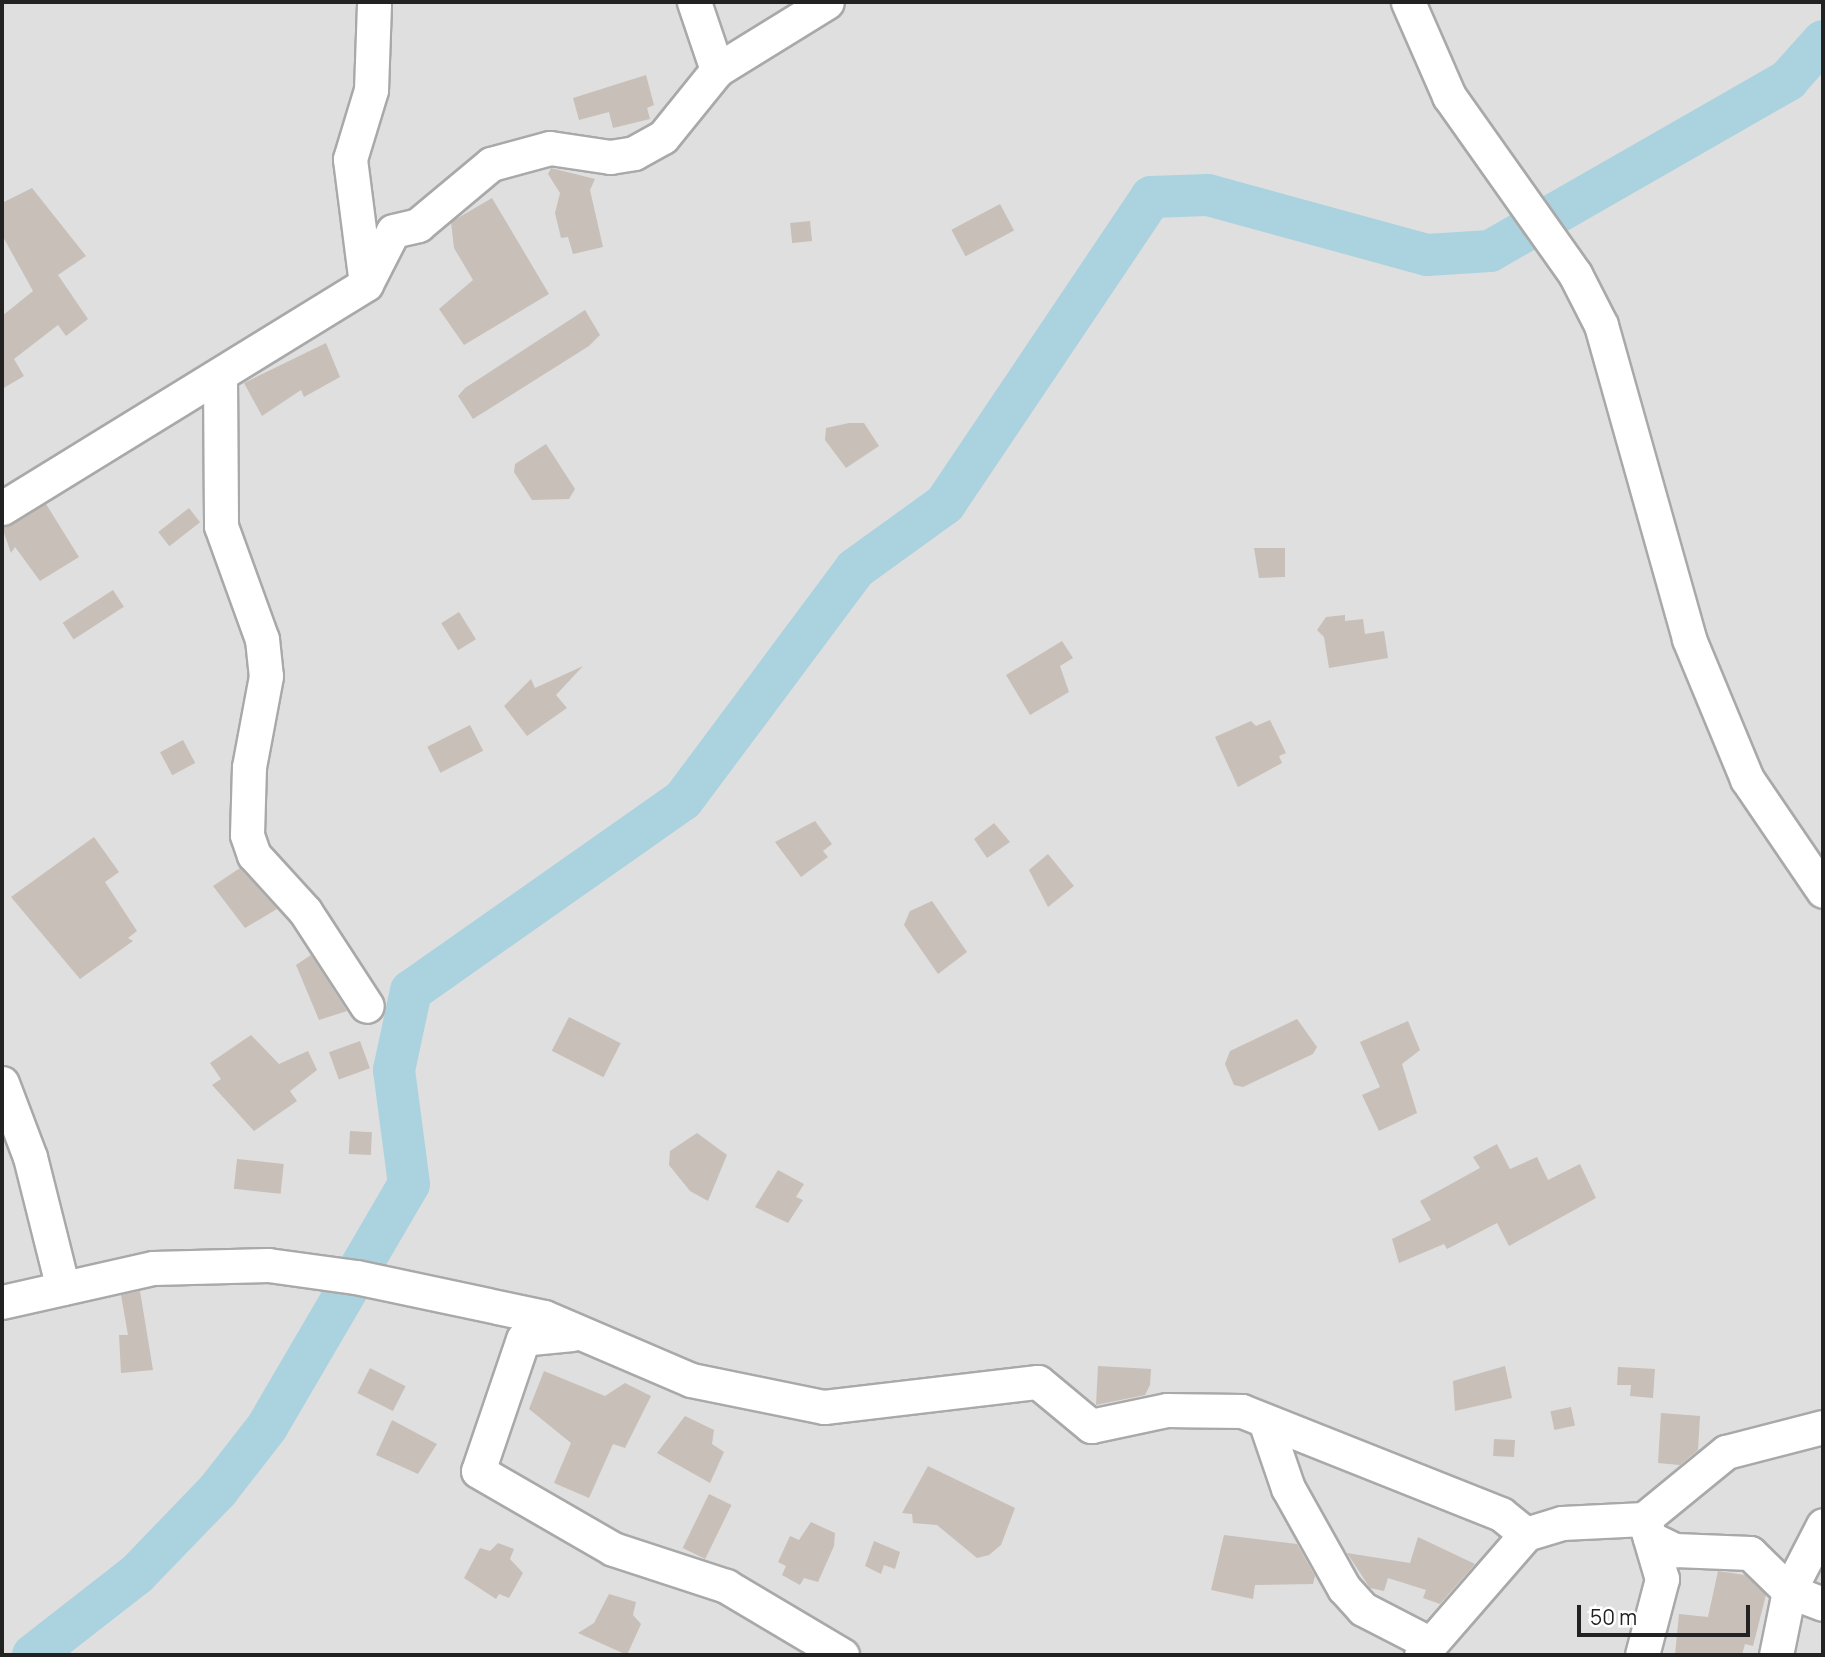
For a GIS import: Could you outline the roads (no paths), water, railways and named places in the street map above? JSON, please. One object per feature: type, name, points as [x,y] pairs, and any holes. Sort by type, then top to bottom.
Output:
[{"type":"street","points":[[366,284],[350,159],[371,90],[374,2]]},
{"type":"street","points":[[694,2],[717,70]]},
{"type":"street","points":[[2,508],[220,377],[366,284],[393,231],[418,225],[491,164],[550,148],[610,157],[634,153],[663,136],[717,70],[827,2]]},
{"type":"street","points":[[1408,2],[1423,46],[1461,117],[1575,274],[1601,325],[1689,639],[1746,779],[1823,891]]},
{"type":"street","points":[[220,377],[221,526],[262,639],[266,676],[249,767],[247,835],[254,855],[306,911],[367,1006]]},
{"type":"street","points":[[2,1083],[30,1157],[62,1288]]},
{"type":"street","points":[[2,1302],[153,1268],[268,1265],[356,1277],[544,1317],[590,1334],[691,1380],[824,1408],[1038,1382],[1091,1426],[1167,1410],[1242,1411],[1501,1514],[1526,1534]]},
{"type":"street","points":[[590,1334],[523,1339],[478,1471],[613,1549],[726,1586],[842,1655]]},
{"type":"street","points":[[1265,1421],[1289,1488],[1344,1588],[1371,1614],[1425,1649],[1526,1534],[1562,1523],[1647,1529],[1675,1550],[1750,1553],[1789,1591],[1823,1604]]},
{"type":"street","points":[[1647,1529],[1726,1452],[1823,1427]]},
{"type":"street","points":[[1776,1655],[1789,1591],[1823,1525]]},
{"type":"street","points":[[1642,1655],[1662,1579],[1647,1529]]},
{"type":"waterway","points":[[33,1655],[137,1574],[218,1490],[267,1427],[409,1184],[394,1070],[411,991],[683,800],[855,569],[945,504],[1151,197],[1208,195],[1427,255],[1490,251],[1788,80],[1823,41]]}]
